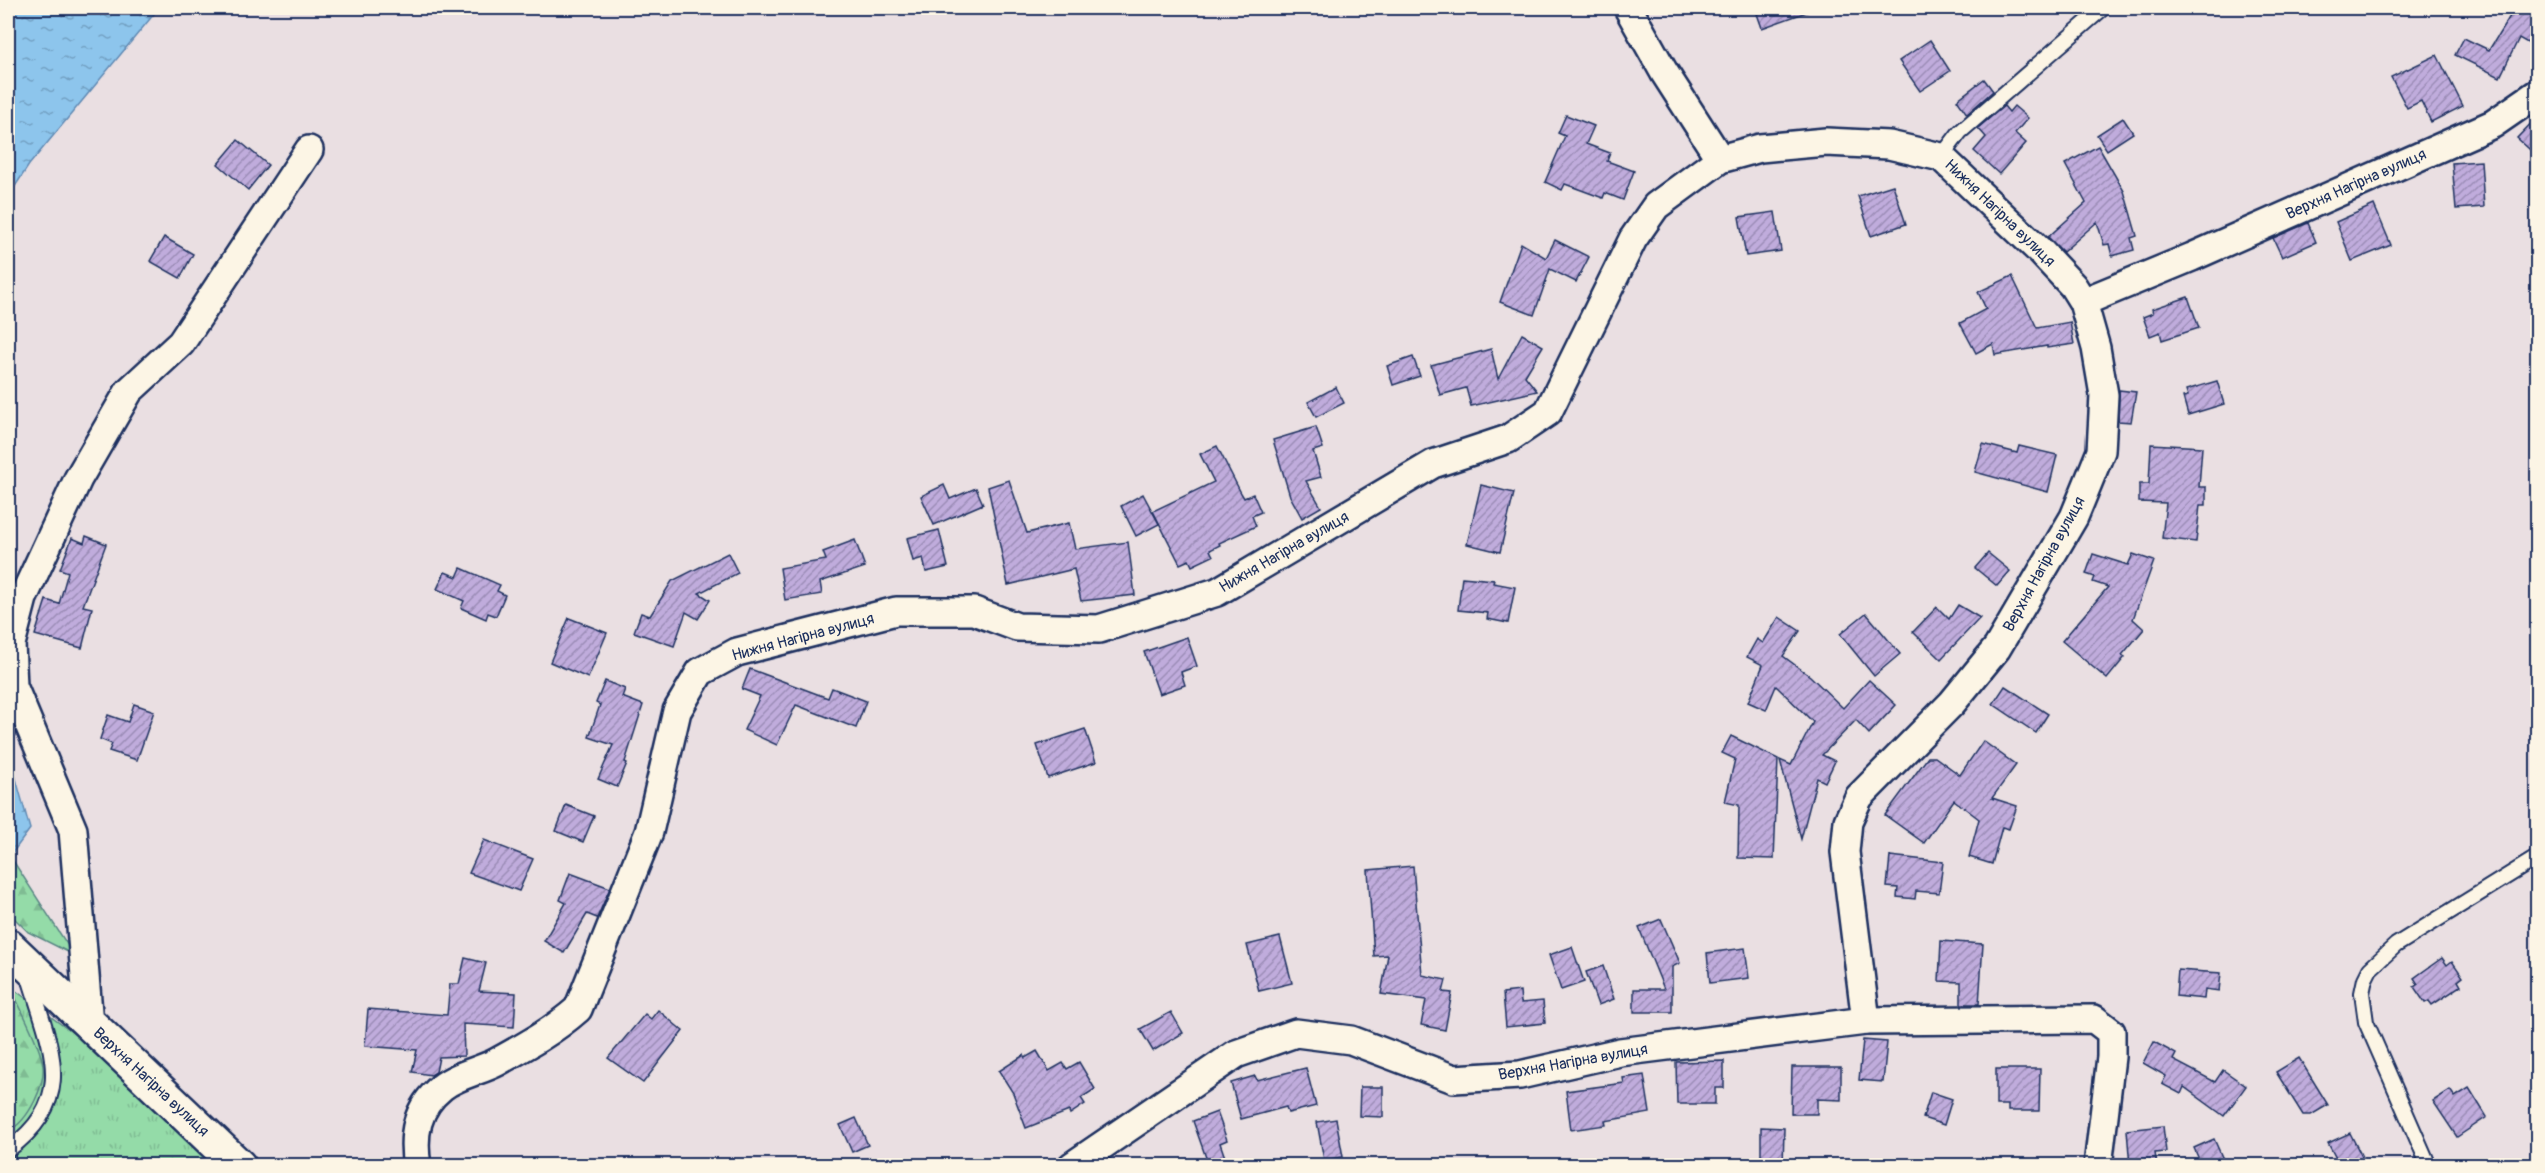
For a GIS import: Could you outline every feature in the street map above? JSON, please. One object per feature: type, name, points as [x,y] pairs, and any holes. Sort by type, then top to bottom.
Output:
[{"type":"main road","name":"Верхня Нагірна вулиця","points":[[16,955],[239,1166]]},
{"type":"street","points":[[1628,8],[1664,72],[1720,159]]},
{"type":"street","name":"Верхня Нагірна вулиця","points":[[1866,1021],[1845,852],[1848,822],[1859,797],[1952,703],[1997,648],[2074,517],[2101,451],[2104,396],[2096,348],[2083,302],[2192,257],[2493,124],[2538,93]]},
{"type":"street","name":"Нижня Нагірна вулиця","points":[[417,1166],[413,1141],[420,1112],[442,1086],[495,1063],[546,1034],[578,1009],[650,832],[678,711],[700,672],[737,652],[896,611],[974,611],[1017,627],[1099,629],[1217,592],[1433,464],[1508,439],[1548,412],[1633,239],[1656,207],[1720,159],[1760,148],[1826,142],[1889,145],[1941,157],[2041,252],[2073,286],[2083,302]]},
{"type":"street","points":[[89,1024],[74,830],[13,686],[11,644],[23,598],[78,479],[129,391],[181,343],[309,150]]},
{"type":"street","name":"Верхня Нагірна вулиця","points":[[1072,1166],[1236,1054],[1296,1033],[1351,1040],[1454,1079],[1520,1075],[1620,1052],[1866,1021],[2094,1019],[2111,1032],[2111,1057],[2097,1166]]},
{"type":"lane","points":[[1941,157],[1960,132],[2103,8]]},
{"type":"lane","points":[[2429,1166],[2366,1022],[2362,993],[2364,979],[2370,969],[2396,945],[2538,857]]},
{"type":"lane","points":[[8,1150],[25,1138],[41,1118],[51,1094],[55,1076],[54,1059],[16,955]]},
{"type":"green space","points":[[8,855],[74,955],[28,932],[8,912]]},
{"type":"green space","points":[[8,984],[36,1043],[43,1069],[35,1101],[23,1119],[8,1131]]},
{"type":"green space","points":[[8,985],[81,1039],[214,1165],[8,1166],[8,1131],[13,1129],[43,1062]]},
{"type":"water","points":[[8,8],[159,8],[29,165],[8,197]]},
{"type":"water","points":[[8,761],[13,768],[30,829],[10,856],[8,855]]},
{"type":"building","points":[[1755,8],[1811,8],[1812,10],[1762,28]]},
{"type":"building","points":[[2515,8],[2538,8],[2538,49],[2519,38],[2500,77],[2455,55],[2464,38],[2489,50]]},
{"type":"building","points":[[1930,40],[1950,71],[1920,91],[1899,61]]},
{"type":"building","points":[[2437,55],[2463,106],[2431,122],[2421,101],[2407,108],[2391,77]]},
{"type":"building","points":[[1984,79],[1993,91],[1967,114],[1957,100]]},
{"type":"building","points":[[2004,106],[2009,112],[2014,106],[2028,118],[2015,133],[2026,143],[1999,174],[1974,151],[1986,137],[1978,128]]},
{"type":"building","points":[[1566,115],[1594,126],[1586,144],[1610,153],[1607,161],[1634,171],[1623,200],[1605,193],[1603,198],[1565,184],[1562,190],[1545,182],[1565,136],[1558,133]]},
{"type":"building","points":[[2538,116],[2538,157],[2517,138]]},
{"type":"building","points":[[2123,118],[2133,133],[2107,150],[2097,135]]},
{"type":"building","points":[[238,140],[268,165],[248,190],[218,164]]},
{"type":"building","points":[[2098,146],[2124,191],[2137,236],[2131,238],[2134,250],[2112,256],[2109,244],[2104,245],[2097,222],[2063,252],[2048,237],[2086,203],[2065,164]]},
{"type":"building","points":[[2481,161],[2484,207],[2456,209],[2452,163]]},
{"type":"building","points":[[1893,185],[1906,224],[1871,236],[1858,196]]},
{"type":"building","points":[[2374,205],[2391,245],[2352,261],[2336,222]]},
{"type":"building","points":[[1775,212],[1781,251],[1746,256],[1739,217]]},
{"type":"building","points":[[2308,223],[2316,242],[2282,257],[2273,238]]},
{"type":"building","points":[[164,237],[193,254],[180,278],[150,261]]},
{"type":"building","points":[[1555,240],[1589,257],[1576,282],[1550,269],[1534,315],[1500,302],[1521,243],[1546,258]]},
{"type":"building","points":[[2012,276],[2037,328],[2070,322],[2074,344],[1995,355],[1993,344],[1976,353],[1960,323],[1986,309],[1978,292]]},
{"type":"building","points":[[2188,297],[2199,328],[2162,340],[2160,332],[2150,336],[2143,317],[2153,313],[2152,309]]},
{"type":"building","points":[[1522,334],[1543,346],[1525,376],[1537,391],[1471,406],[1466,388],[1440,395],[1431,365],[1491,349],[1498,379]]},
{"type":"building","points":[[1413,357],[1420,376],[1393,385],[1387,366]]},
{"type":"building","points":[[2217,381],[2224,404],[2188,415],[2183,397],[2188,396],[2186,390]]},
{"type":"building","points":[[1336,387],[1344,403],[1316,417],[1308,402]]},
{"type":"building","points":[[2119,390],[2136,392],[2131,422],[2118,421]]},
{"type":"building","points":[[1316,427],[1323,448],[1313,451],[1321,477],[1306,481],[1321,507],[1302,518],[1290,496],[1273,440]]},
{"type":"building","points":[[1983,444],[2017,453],[2019,446],[2057,455],[2048,492],[1975,472]]},
{"type":"building","points":[[2151,444],[2202,447],[2199,487],[2206,487],[2206,505],[2200,505],[2196,542],[2162,538],[2166,503],[2139,502],[2139,484],[2149,484]]},
{"type":"building","points":[[1217,446],[1244,498],[1253,494],[1261,512],[1252,516],[1256,526],[1219,543],[1220,545],[1210,550],[1213,556],[1192,566],[1189,560],[1180,564],[1153,511],[1214,482],[1200,454]]},
{"type":"building","points":[[1009,480],[1027,533],[1069,523],[1075,549],[1128,542],[1135,595],[1081,601],[1074,569],[1008,585],[988,487]]},
{"type":"building","points":[[944,485],[950,499],[976,488],[983,504],[934,525],[921,496]]},
{"type":"building","points":[[1481,485],[1514,493],[1500,552],[1467,544]]},
{"type":"building","points":[[1143,494],[1159,524],[1136,536],[1121,506]]},
{"type":"building","points":[[939,530],[948,567],[926,572],[923,558],[913,561],[907,538]]},
{"type":"building","points":[[86,536],[106,544],[83,606],[92,608],[82,648],[35,635],[46,600],[59,604],[68,572],[60,569],[72,538],[84,543]]},
{"type":"building","points":[[855,540],[865,567],[820,582],[822,594],[785,600],[780,568],[826,560],[823,552]]},
{"type":"building","points":[[728,553],[738,573],[699,593],[710,600],[698,619],[686,612],[674,646],[634,632],[641,613],[650,616],[672,581]]},
{"type":"building","points":[[1988,553],[2010,571],[1997,586],[1975,568]]},
{"type":"building","points":[[2093,554],[2128,565],[2133,554],[2154,561],[2133,619],[2144,629],[2122,655],[2125,657],[2107,679],[2062,641],[2108,587],[2093,582],[2095,577],[2086,574]]},
{"type":"building","points":[[461,568],[500,585],[497,591],[505,595],[496,616],[488,613],[486,619],[461,608],[464,601],[437,589],[445,572],[457,577]]},
{"type":"building","points":[[1462,577],[1494,580],[1493,583],[1515,587],[1508,623],[1487,619],[1488,613],[1458,610]]},
{"type":"building","points":[[1958,605],[1980,618],[1941,659],[1913,632],[1937,607],[1949,619]]},
{"type":"building","points":[[1866,613],[1900,654],[1874,676],[1840,634]]},
{"type":"building","points":[[1779,617],[1800,631],[1783,656],[1810,676],[1843,708],[1869,680],[1896,705],[1869,734],[1856,720],[1822,755],[1835,761],[1825,782],[1817,778],[1801,839],[1780,760],[1791,765],[1813,722],[1776,686],[1766,710],[1748,702],[1763,665],[1747,657],[1757,639],[1763,643]]},
{"type":"building","points":[[569,618],[607,633],[588,678],[550,662]]},
{"type":"building","points":[[1187,637],[1197,666],[1181,672],[1185,685],[1159,694],[1144,652]]},
{"type":"building","points":[[750,669],[828,698],[832,688],[866,701],[856,728],[796,705],[777,745],[744,730],[760,696],[742,689]]},
{"type":"building","points":[[605,681],[625,689],[622,697],[643,705],[625,762],[627,763],[617,787],[598,779],[613,745],[589,737],[600,705],[596,703]]},
{"type":"building","points":[[2005,686],[2048,714],[2036,733],[1993,704]]},
{"type":"building","points":[[134,704],[154,711],[137,760],[109,751],[112,744],[100,739],[108,715],[128,722]]},
{"type":"building","points":[[1085,729],[1096,762],[1048,778],[1037,745]]},
{"type":"building","points":[[1731,736],[1778,759],[1774,859],[1738,858],[1739,805],[1725,802],[1735,759],[1722,753]]},
{"type":"building","points":[[1983,741],[2016,765],[1992,798],[2017,806],[2009,829],[2002,827],[1992,864],[1969,857],[1979,819],[1954,800],[1924,843],[1885,815],[1928,757],[1935,757],[1960,775]]},
{"type":"building","points":[[566,805],[594,816],[583,842],[556,831]]},
{"type":"building","points":[[484,840],[533,859],[519,891],[469,873]]},
{"type":"building","points":[[1890,856],[1943,862],[1939,893],[1916,891],[1915,899],[1897,897],[1898,888],[1887,887]]},
{"type":"building","points":[[1413,866],[1422,975],[1446,980],[1443,992],[1452,993],[1445,1030],[1421,1025],[1426,1000],[1381,994],[1388,955],[1374,956],[1368,870]]},
{"type":"building","points":[[570,873],[610,888],[597,918],[587,914],[564,953],[544,941],[566,903],[560,900]]},
{"type":"building","points":[[1661,919],[1680,963],[1672,967],[1672,1012],[1634,1012],[1634,989],[1664,989],[1639,928]]},
{"type":"building","points":[[1280,937],[1292,983],[1259,991],[1247,945]]},
{"type":"building","points":[[1941,941],[1983,944],[1979,1004],[1961,1004],[1961,982],[1939,981]]},
{"type":"building","points":[[1572,947],[1584,982],[1561,990],[1549,955]]},
{"type":"building","points":[[1745,948],[1749,978],[1710,983],[1707,953]]},
{"type":"building","points":[[465,958],[486,963],[479,991],[516,993],[514,1027],[463,1024],[464,1056],[439,1057],[436,1072],[431,1075],[412,1072],[417,1050],[365,1046],[368,1009],[447,1015],[450,984],[459,984]]},
{"type":"building","points":[[2442,958],[2447,965],[2452,961],[2463,977],[2458,981],[2461,986],[2432,1005],[2429,1001],[2425,1003],[2414,987],[2418,984],[2414,978]]},
{"type":"building","points":[[1603,966],[1614,999],[1598,1005],[1586,972]]},
{"type":"building","points":[[2178,970],[2221,973],[2219,991],[2205,989],[2204,999],[2176,996]]},
{"type":"building","points":[[1520,991],[1521,1003],[1543,1001],[1545,1023],[1506,1027],[1503,993]]},
{"type":"building","points":[[658,1010],[683,1031],[643,1083],[608,1058],[645,1014],[651,1019]]},
{"type":"building","points":[[1171,1012],[1183,1033],[1153,1051],[1140,1029]]},
{"type":"building","points":[[1863,1040],[1887,1042],[1883,1082],[1859,1080]]},
{"type":"building","points":[[2154,1042],[2176,1054],[2173,1060],[2215,1082],[2223,1070],[2246,1086],[2224,1116],[2184,1087],[2181,1094],[2162,1084],[2166,1076],[2143,1063]]},
{"type":"building","points":[[1037,1051],[1049,1071],[1063,1063],[1067,1069],[1079,1062],[1095,1089],[1081,1098],[1085,1104],[1070,1114],[1069,1111],[1026,1128],[1013,1093],[999,1071],[1024,1055],[1025,1058]]},
{"type":"building","points":[[2299,1058],[2328,1105],[2311,1115],[2303,1115],[2276,1072]]},
{"type":"building","points":[[1724,1061],[1724,1088],[1715,1088],[1715,1104],[1677,1104],[1676,1062]]},
{"type":"building","points":[[1792,1067],[1841,1067],[1841,1100],[1817,1099],[1817,1114],[1791,1114]]},
{"type":"building","points":[[1306,1068],[1316,1106],[1288,1113],[1286,1107],[1241,1119],[1231,1083],[1255,1076],[1257,1080]]},
{"type":"building","points":[[1996,1069],[2040,1069],[2039,1111],[2008,1111],[2008,1105],[1996,1105]]},
{"type":"building","points":[[1644,1075],[1650,1113],[1605,1121],[1606,1125],[1571,1130],[1566,1091],[1624,1083],[1623,1078]]},
{"type":"building","points":[[1360,1087],[1383,1087],[1383,1117],[1359,1116]]},
{"type":"building","points":[[2469,1088],[2487,1117],[2457,1137],[2433,1101],[2450,1090],[2455,1097]]},
{"type":"building","points":[[1931,1092],[1952,1099],[1944,1125],[1923,1118]]},
{"type":"building","points":[[1217,1112],[1227,1140],[1220,1143],[1228,1166],[1209,1166],[1193,1121]]},
{"type":"building","points":[[856,1118],[868,1145],[852,1152],[840,1125]]},
{"type":"building","points":[[1336,1119],[1343,1157],[1324,1160],[1317,1122]]},
{"type":"building","points":[[2163,1126],[2166,1152],[2155,1153],[2157,1166],[2130,1166],[2127,1130]]},
{"type":"building","points":[[1761,1127],[1784,1128],[1783,1166],[1761,1166]]},
{"type":"building","points":[[2350,1133],[2363,1159],[2350,1166],[2340,1166],[2328,1143]]},
{"type":"building","points":[[2214,1139],[2226,1166],[2202,1166],[2194,1148]]}]
